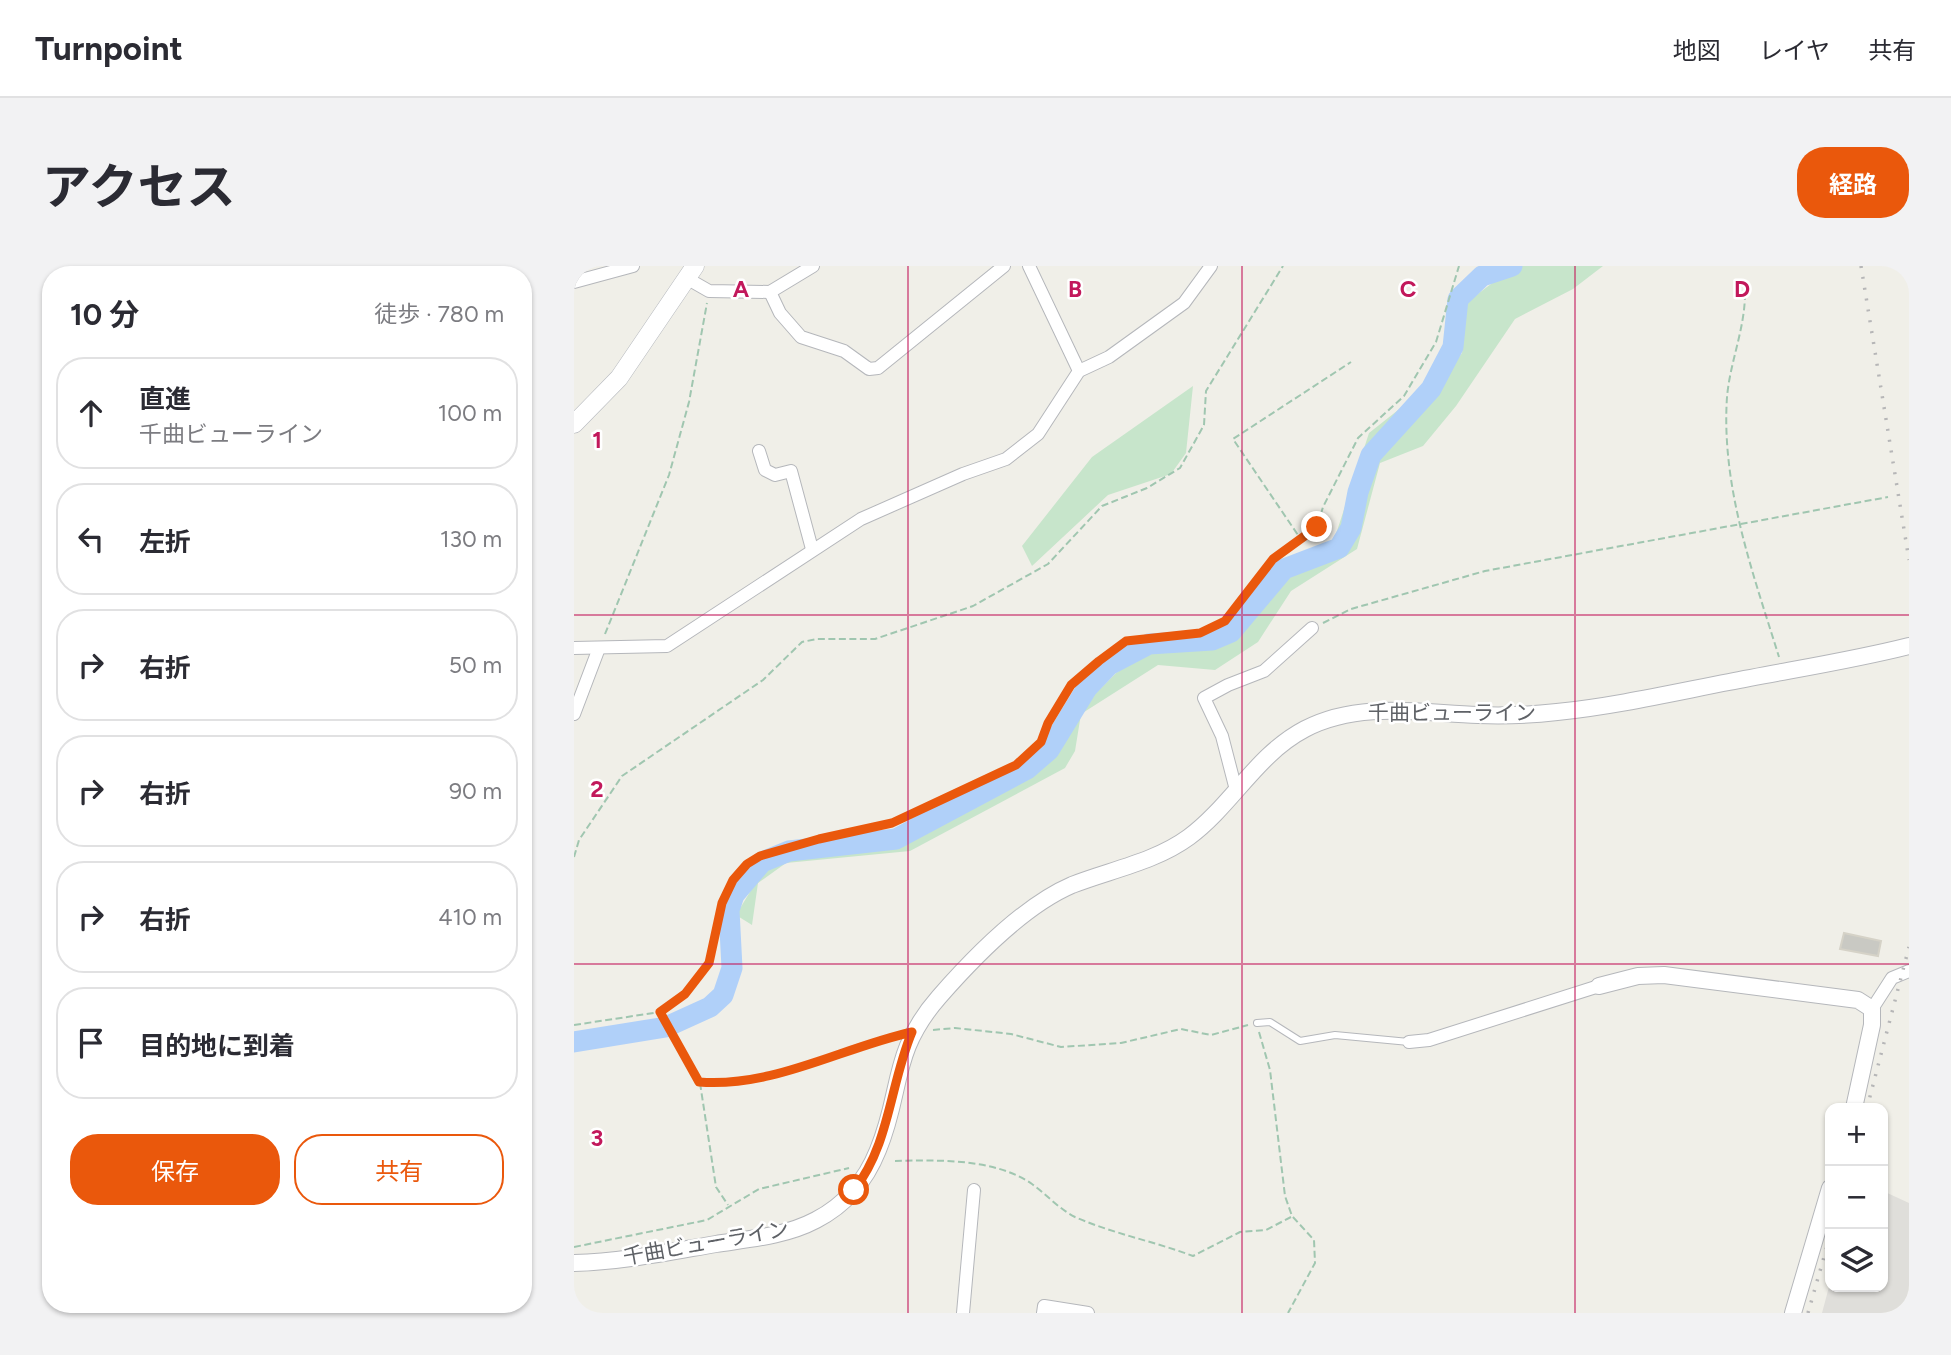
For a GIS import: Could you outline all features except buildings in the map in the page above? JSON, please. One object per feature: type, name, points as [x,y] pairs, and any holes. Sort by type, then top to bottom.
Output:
[{"type":"main road","points":[[574,424],[619,378],[692,273]]},
{"type":"street","points":[[574,282],[633,266]]},
{"type":"street","points":[[692,273],[709,291],[770,292],[813,266]]},
{"type":"street","points":[[770,292],[780,313],[801,337],[844,351],[869,369],[878,368],[1004,266]]},
{"type":"street","points":[[1029,266],[1079,370]]},
{"type":"street","points":[[574,648],[667,646],[861,519],[952,479],[1006,459],[1038,434],[1079,370],[1109,357],[1184,303],[1211,266]]},
{"type":"street","points":[[759,451],[765,470],[775,475],[791,471],[812,549]]},
{"type":"street","points":[[1236,790],[1222,736],[1204,698],[1264,671],[1312,628]]},
{"type":"street","points":[[574,714],[599,648]]},
{"type":"street","name":"千曲ビューライン","points":[[574,1263],[658,1254],[758,1237],[799,1228],[819,1219],[854,1190],[866,1175],[880,1147],[901,1058],[912,1032],[943,992],[1032,908],[1072,886],[1173,847],[1209,820],[1281,745],[1306,728],[1355,712],[1385,710],[1480,716],[1546,713],[1609,705],[1902,648]]},
{"type":"street","points":[[1855,1103],[1872,1025],[1872,1009],[1892,978],[1909,971]]},
{"type":"street","points":[[1409,1042],[1429,1040],[1638,976],[1664,975],[1846,999],[1872,1009]]},
{"type":"street","points":[[963,1313],[974,1190]]},
{"type":"street","points":[[1793,1313],[1825,1205]]},
{"type":"street","points":[[1043,1313],[1044,1306],[1088,1313]]},
{"type":"lane","points":[[1257,1023],[1269,1022],[1300,1041],[1335,1035],[1409,1042]]},
{"type":"path","points":[[574,857],[579,840],[622,776],[763,680],[802,642],[817,639],[875,639],[973,606],[1048,564],[1102,506],[1147,488],[1180,468],[1204,425],[1206,391],[1283,266]]},
{"type":"path","points":[[574,1024],[660,1012],[685,994],[709,963],[722,903],[733,880],[747,864],[760,856],[819,839],[892,823],[1016,765],[1041,742],[1048,723],[1071,685],[1126,641],[1200,633],[1225,621],[1273,559],[1302,541],[1317,527],[1324,506],[1357,438],[1404,396],[1436,342],[1458,266]]},
{"type":"path","points":[[599,648],[669,475],[689,402],[709,291]]},
{"type":"path","points":[[1745,293],[1745,313],[1727,396],[1737,523],[1783,671]]},
{"type":"path","points":[[1302,541],[1233,439],[1351,362]]},
{"type":"path","points":[[1312,628],[1351,608],[1485,571],[1888,496]]},
{"type":"path","points":[[660,1012],[699,1082],[716,1187],[729,1207]]},
{"type":"path","points":[[699,1082],[729,1084],[765,1077],[912,1032],[955,1028],[1011,1034],[1061,1047],[1121,1043],[1181,1029],[1211,1035],[1257,1023],[1270,1070],[1285,1196],[1292,1216],[1314,1240],[1315,1264],[1287,1313]]},
{"type":"path","points":[[895,1161],[951,1160],[1000,1171],[1030,1182],[1070,1215],[1117,1235],[1153,1241],[1193,1256],[1240,1232],[1266,1230],[1292,1216]]},
{"type":"path","points":[[574,1247],[707,1220],[759,1189],[849,1168]]},
{"type":"shaded area","points":[[1888,1193],[1909,1203],[1909,1313],[1822,1313],[1828,1292],[1888,1292]]},
{"type":"green space","points":[[1515,266],[1603,266],[1573,289],[1515,319],[1456,406],[1423,446],[1380,463],[1357,549],[1291,591],[1258,642],[1215,670],[1158,665],[1081,714],[1075,751],[1065,768],[910,851],[786,863],[758,883],[752,925],[736,915],[765,867],[806,853],[905,840],[1028,777],[1061,728],[1116,673],[1159,646],[1192,645],[1236,635],[1269,589],[1284,575],[1310,565],[1335,537],[1369,433],[1450,369],[1462,353],[1467,302]]},
{"type":"green space","points":[[1193,386],[1186,453],[1171,474],[1108,495],[1032,566],[1022,546],[1092,457]]},
{"type":"waterway","points":[[574,1042],[666,1027],[710,1007],[723,995],[732,968],[729,910],[734,895],[762,862],[789,851],[896,839],[1027,769],[1049,750],[1087,688],[1109,665],[1149,644],[1212,640],[1231,632],[1284,569],[1339,548],[1351,528],[1358,492],[1371,455],[1431,389],[1453,347],[1458,299],[1482,276],[1512,266]]},
{"type":"railway","points":[[1861,266],[1909,560]]},
{"type":"railway","points":[[1868,1103],[1909,947]]},
{"type":"railway","points":[[1808,1313],[1825,1254]]},
{"type":"route","points":[[854,1190],[866,1175],[880,1147],[901,1058],[912,1032],[765,1077],[729,1084],[699,1082],[660,1012],[685,994],[709,963],[716,941],[722,903],[733,880],[747,864],[760,856],[819,839],[892,823],[1016,765],[1041,742],[1048,723],[1071,685],[1099,661],[1126,641],[1152,636],[1200,633],[1225,621],[1273,559],[1302,541],[1317,527]]}]
